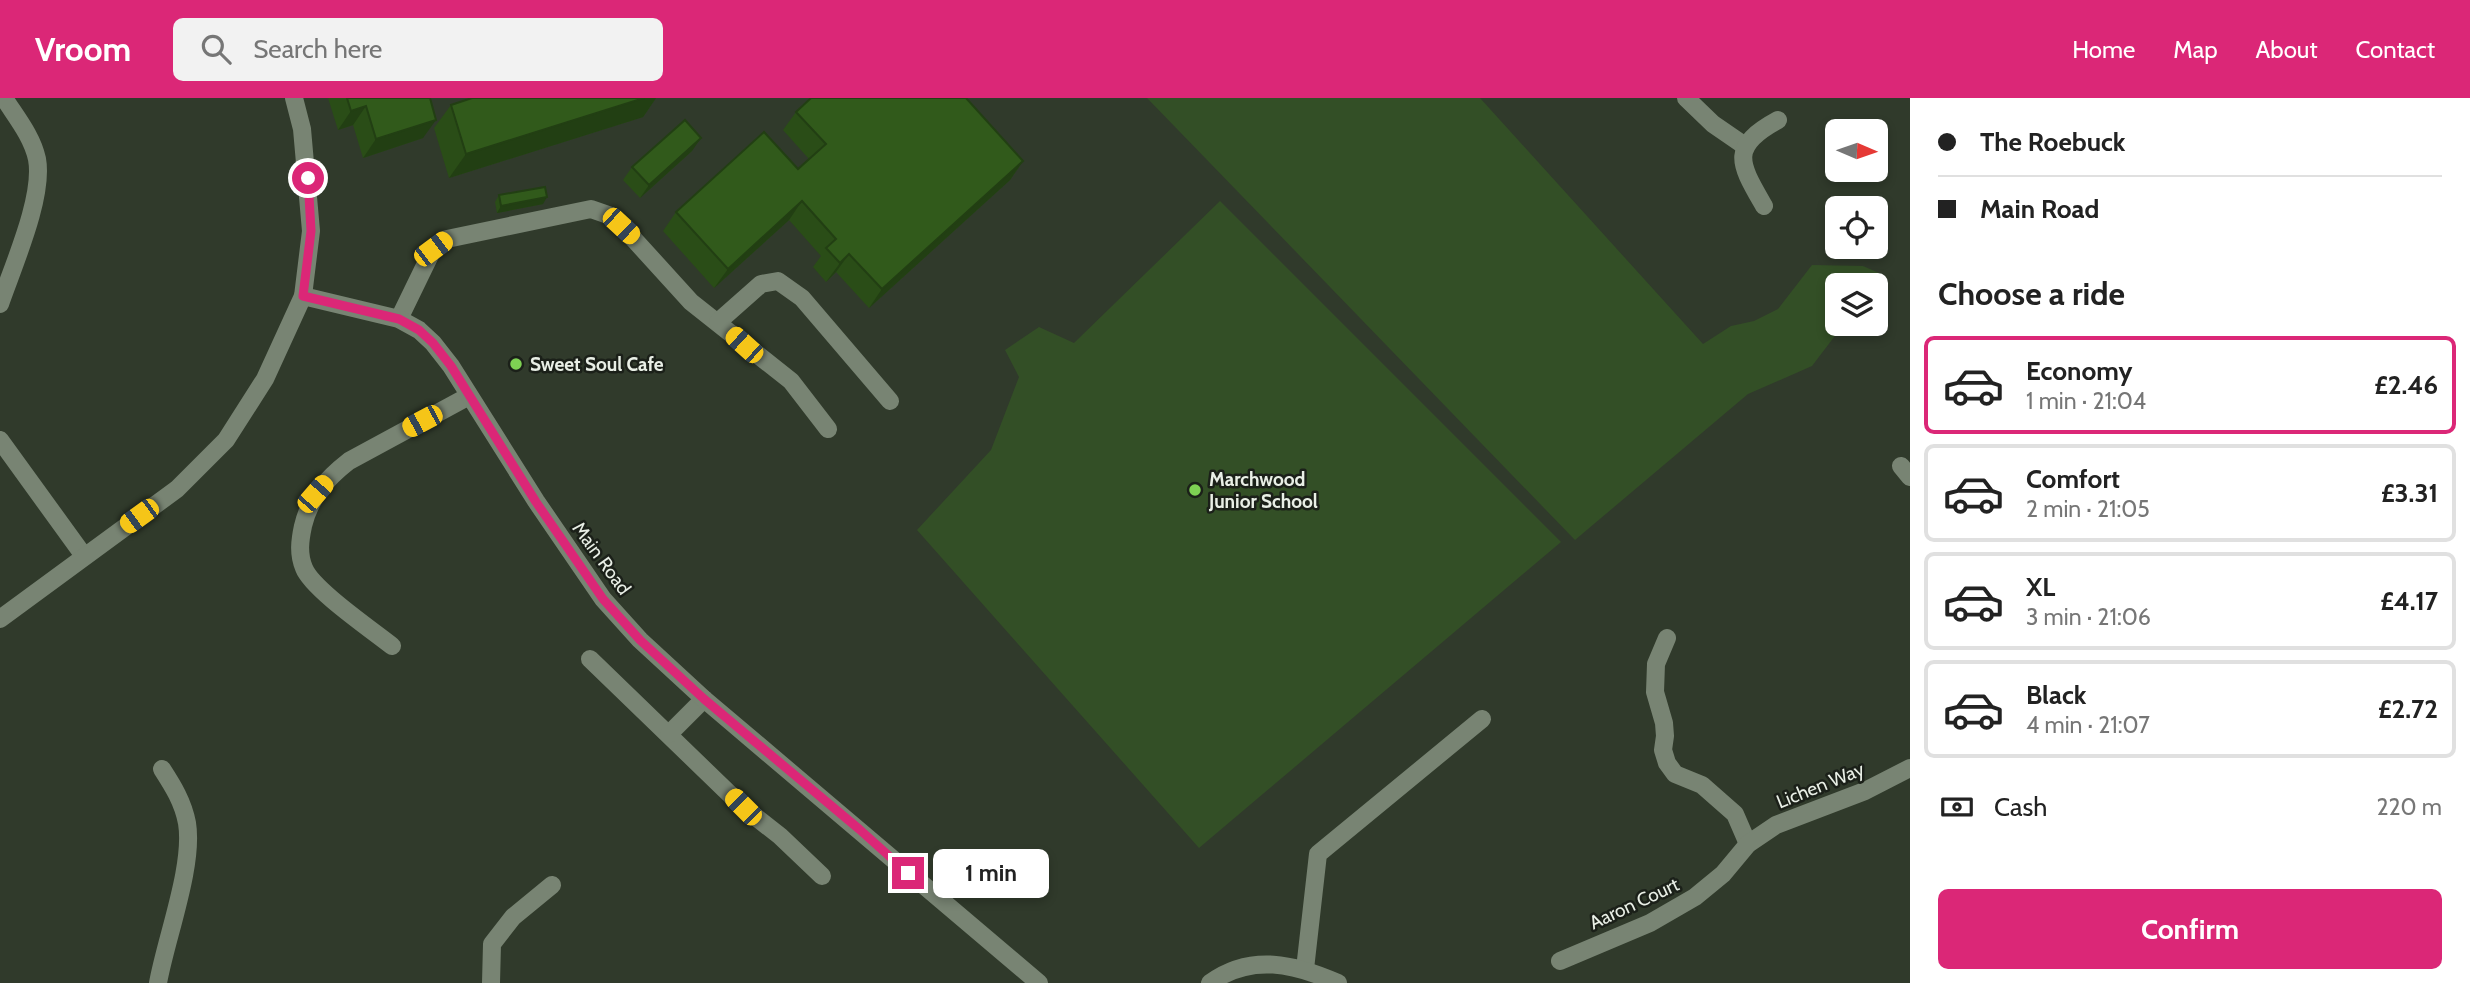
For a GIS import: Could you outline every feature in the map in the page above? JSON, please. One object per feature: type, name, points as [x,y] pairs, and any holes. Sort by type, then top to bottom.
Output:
[{"type":"street","points":[[0,304],[38,188],[36,157],[32,145],[4,98]]},
{"type":"street","points":[[0,620],[177,489],[226,440],[265,379],[303,296],[311,231],[304,142],[294,98]]},
{"type":"street","points":[[1686,98],[1713,124],[1745,146]]},
{"type":"street","points":[[1764,206],[1744,166],[1745,146],[1763,128],[1778,120]]},
{"type":"street","points":[[399,319],[433,249],[447,239],[591,209],[611,216],[691,302],[791,381],[828,429]]},
{"type":"street","points":[[718,322],[761,284],[778,281],[802,298],[890,401]]},
{"type":"street","name":"Main Road","points":[[303,296],[399,319],[419,330],[433,343],[451,366],[536,502],[603,599],[640,640],[704,699],[1039,983]]},
{"type":"street","points":[[392,646],[315,584],[304,570],[300,552],[306,516],[315,494],[332,474],[349,461],[469,396]]},
{"type":"street","points":[[0,440],[84,556]]},
{"type":"street","points":[[1667,638],[1656,664],[1655,692],[1664,723],[1663,750],[1667,763],[1675,774],[1703,785],[1735,814],[1748,845]]},
{"type":"street","points":[[590,659],[743,807],[780,836],[822,876]]},
{"type":"street","points":[[669,734],[704,699]]},
{"type":"street","points":[[1306,969],[1318,854],[1482,719]]},
{"type":"street","name":"Lichen Way","points":[[1748,845],[1776,825],[1865,791],[1910,768]]},
{"type":"street","points":[[158,983],[178,902],[186,855],[187,824],[178,793],[162,769]]},
{"type":"street","name":"Aaron Court","points":[[1560,961],[1650,923],[1695,897],[1723,874],[1748,845]]},
{"type":"street","points":[[491,983],[492,944],[513,917],[552,885]]},
{"type":"street","points":[[1210,983],[1224,973],[1258,964],[1306,969],[1338,983]]},
{"type":"green space","points":[[1147,98],[1480,98],[1703,344],[1731,326],[1754,321],[1778,309],[1812,265],[1863,266],[1879,273],[1825,273],[1825,336],[1835,336],[1812,366],[1748,394],[1575,540]]},
{"type":"green space","points":[[1220,201],[1561,542],[1199,848],[917,530],[991,450],[1019,377],[1005,350],[1039,327],[1074,343]]},
{"type":"building","points":[[347,98],[430,98],[436,120],[376,139],[366,106],[351,111]]},
{"type":"building","points":[[472,98],[644,98],[466,154],[451,105]]},
{"type":"building","points":[[811,98],[966,98],[1023,161],[882,289],[849,254],[840,263],[826,248],[836,239],[802,201],[728,269],[676,212],[764,132],[798,169],[826,144],[796,112]]},
{"type":"building","points":[[685,120],[701,138],[649,185],[632,167]]},
{"type":"building","points":[[545,187],[547,197],[501,206],[499,195]]},
{"type":"place","name":"Sweet Soul Cafe","points":[[516,364]]},
{"type":"place","name":"Marchwood Junior School","points":[[1195,490]]},
{"type":"route","points":[[308,178],[311,231],[303,296],[399,319],[419,330],[433,343],[451,366],[536,502],[603,599],[640,640],[704,699],[908,873]]}]
